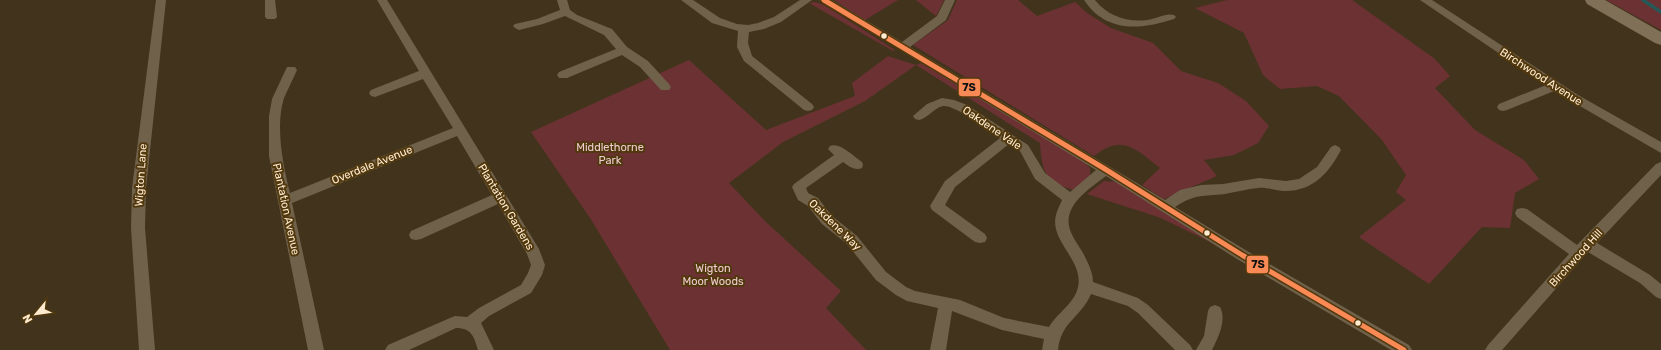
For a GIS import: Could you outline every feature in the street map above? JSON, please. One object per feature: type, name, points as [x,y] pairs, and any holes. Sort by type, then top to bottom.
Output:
[{"type":"highway","points":[[1593,0],[1661,39]]},
{"type":"street","name":"Wigton Lane","points":[[147,350],[138,228],[139,188],[161,0]]},
{"type":"street","points":[[270,0],[271,17]]},
{"type":"street","name":"Plantation Gardens","points":[[382,0],[534,253],[538,265],[535,275],[526,289],[484,312],[470,323]]},
{"type":"street","points":[[562,0],[566,12],[573,17],[608,32],[623,50],[651,71],[665,87]]},
{"type":"street","points":[[686,0],[713,20],[724,25],[744,28],[762,26],[774,22],[807,0]]},
{"type":"street","points":[[824,0],[906,53],[1105,169],[1248,259],[1404,350]]},
{"type":"street","points":[[906,53],[942,18],[950,0]]},
{"type":"street","points":[[1089,0],[1097,10],[1118,21],[1133,24],[1148,23],[1170,17]]},
{"type":"street","name":"Birchwood Avenue","points":[[1425,0],[1554,86],[1598,113],[1661,148]]},
{"type":"street","points":[[519,26],[539,22],[566,12]]},
{"type":"street","points":[[744,28],[742,42],[743,50],[748,58],[808,106]]},
{"type":"street","points":[[562,75],[623,50]]},
{"type":"street","name":"Plantation Avenue","points":[[291,70],[278,98],[275,116],[275,156],[316,350]]},
{"type":"street","points":[[375,93],[426,73]]},
{"type":"street","points":[[1503,107],[1554,86]]},
{"type":"street","name":"Oakdene Vale","points":[[919,116],[936,104],[952,103],[962,108],[1024,148],[1030,156],[1040,176],[1071,200]]},
{"type":"street","name":"Overdale Avenue","points":[[284,201],[460,130]]},
{"type":"street","points":[[980,238],[937,206],[950,184],[1008,138]]},
{"type":"street","points":[[1164,207],[1185,194],[1201,190],[1223,189],[1259,183],[1286,186],[1302,184],[1322,170],[1335,150]]},
{"type":"street","name":"Oakdene Way","points":[[857,165],[839,152],[799,187],[803,196],[813,202],[828,220],[852,240],[882,276],[901,291],[912,297],[960,306],[1002,324],[1052,334]]},
{"type":"street","name":"Birchwood Hill","points":[[1493,350],[1583,249],[1661,167]]},
{"type":"street","points":[[1050,350],[1052,334],[1057,325],[1083,296],[1087,277],[1084,266],[1066,236],[1062,225],[1066,206],[1105,169]]},
{"type":"street","points":[[416,235],[500,197]]},
{"type":"street","points":[[1522,213],[1583,249],[1645,279],[1661,293]]},
{"type":"street","points":[[1086,286],[1133,302],[1185,350]]},
{"type":"street","points":[[938,350],[946,303]]},
{"type":"street","points":[[1204,350],[1214,329],[1215,311]]},
{"type":"street","points":[[393,350],[455,322],[470,323],[475,326],[486,350]]},
{"type":"green space","points":[[834,0],[898,0],[865,20]]},
{"type":"green space","points":[[916,0],[944,0],[936,16]]},
{"type":"green space","points":[[957,0],[1018,0],[1037,16],[1075,2],[1087,13],[1111,28],[1153,43],[1181,71],[1218,83],[1246,101],[1269,126],[1258,143],[1234,155],[1204,160],[1217,176],[1164,199],[1142,185],[1160,168],[1136,150],[1128,146],[1113,146],[1104,149],[1094,156],[913,45],[948,20]]},
{"type":"green space","points":[[1227,0],[1352,0],[1435,59],[1450,76],[1435,88],[1475,130],[1524,160],[1539,179],[1515,193],[1510,228],[1482,227],[1429,284],[1359,237],[1406,200],[1396,192],[1406,175],[1382,140],[1339,96],[1317,86],[1280,89],[1263,75],[1244,33],[1195,8]]},
{"type":"green space","points":[[1606,0],[1661,0],[1661,30]]},
{"type":"green space","points":[[815,2],[824,5],[895,50],[893,51],[809,3]]},
{"type":"green space","name":"Wigton Moor Woods","points":[[888,56],[916,65],[865,101],[783,142],[729,183],[766,222],[841,291],[826,308],[866,350],[670,350],[592,221],[531,132],[689,60],[766,130],[855,96],[852,83]]},
{"type":"green space","points":[[921,63],[1083,161],[1090,168],[1090,176],[1074,190],[1056,184],[1046,174],[1042,161],[1040,143],[916,65]]},
{"type":"green space","points":[[1104,181],[1117,182],[1212,243],[1161,218],[1087,194]]},
{"type":"waterway","points":[[1643,0],[1661,12]]},
{"type":"transit line","name":"7S","points":[[824,0],[1105,169],[1242,255],[1404,350]]},
{"type":"park label","name":"Middlethorne Park","points":[[610,153]]}]
